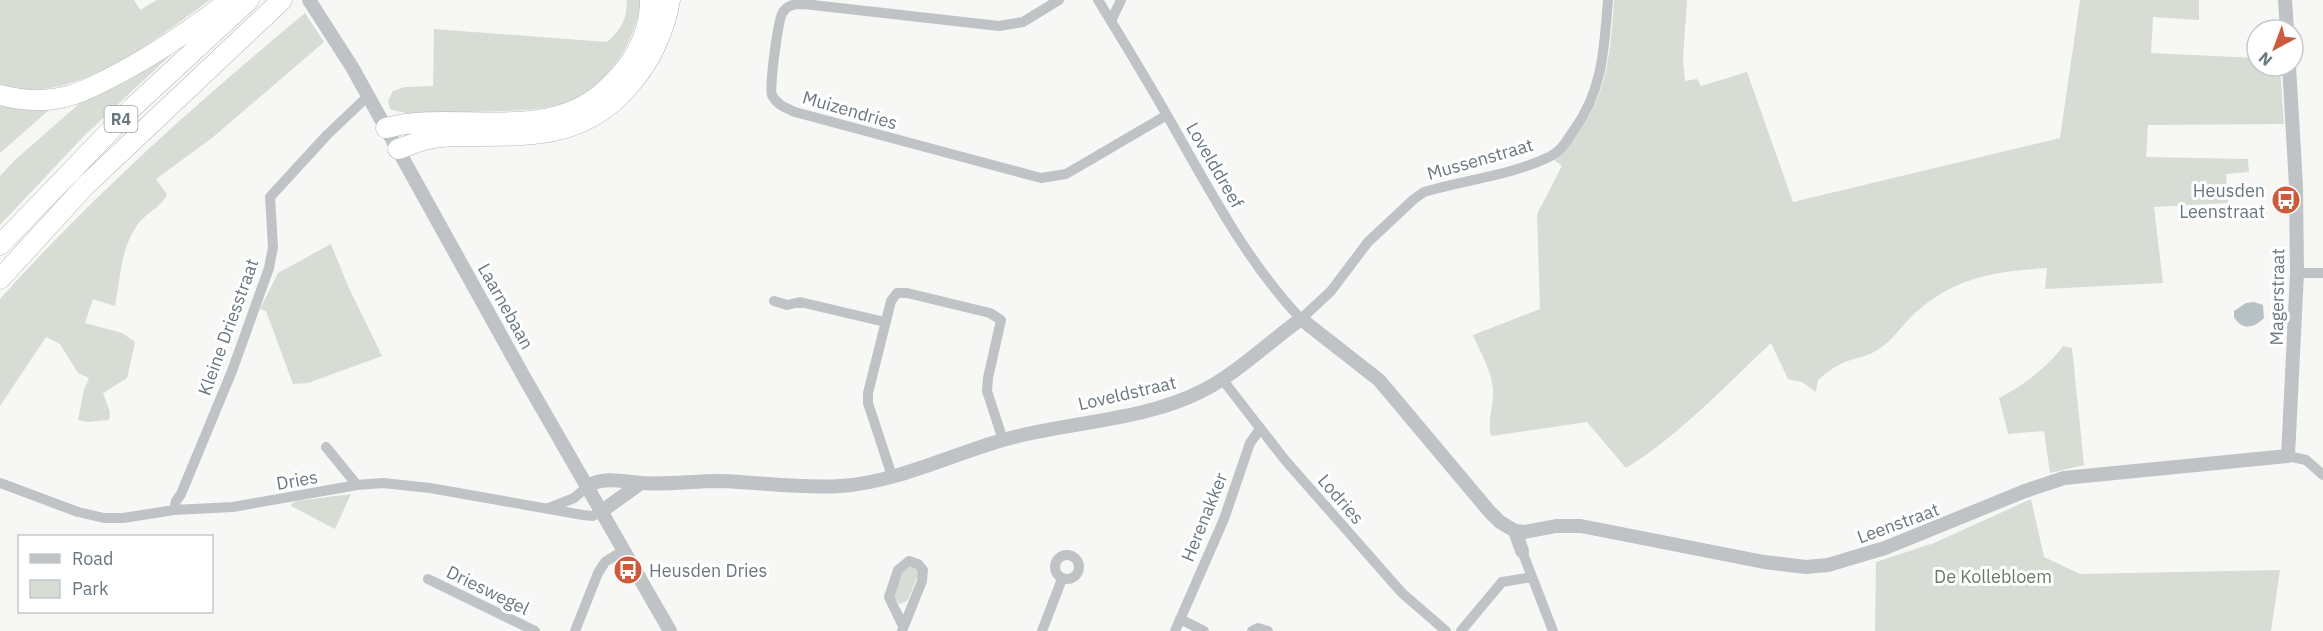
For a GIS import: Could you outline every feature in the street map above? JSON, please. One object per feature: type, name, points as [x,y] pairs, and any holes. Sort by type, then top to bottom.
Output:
[{"type":"highway","points":[[0,95],[17,100],[33,101],[68,97],[139,63],[230,0]]},
{"type":"highway","name":"R4","points":[[0,245],[133,107],[249,0]]},
{"type":"highway","points":[[386,128],[428,122],[518,121],[550,118],[583,106],[598,97],[611,84],[638,51],[645,34],[650,0]]},
{"type":"highway","points":[[398,149],[429,138],[533,135],[559,131],[597,116],[619,98],[639,75],[651,56],[664,27],[670,0]]},
{"type":"highway","name":"R4","points":[[0,279],[85,186],[278,4]]},
{"type":"street","name":"Laarnebaan","points":[[309,0],[369,96],[524,377],[670,631]]},
{"type":"street","name":"Muizendries","points":[[1059,0],[1023,22],[999,26],[804,4],[791,5],[782,12],[771,77],[771,94],[780,105],[795,112],[1041,178],[1066,174],[1167,115]]},
{"type":"street","name":"Lovelddreef","points":[[1098,0],[1249,254],[1300,318]]},
{"type":"street","points":[[1111,21],[1121,0]]},
{"type":"street","name":"Mussenstraat","points":[[1300,318],[1331,291],[1368,242],[1414,199],[1435,189],[1531,164],[1550,156],[1565,145],[1591,102],[1597,86],[1604,49],[1608,0]]},
{"type":"street","points":[[2285,0],[2286,18]]},
{"type":"street","name":"Magerstraat","points":[[2288,456],[2297,273],[2296,192],[2290,78]]},
{"type":"street","name":"Kleine Driesstraat","points":[[174,510],[232,371],[269,268],[273,247],[270,197],[327,135],[369,96]]},
{"type":"street","points":[[2297,273],[2323,273]]},
{"type":"street","points":[[892,476],[868,403],[868,393],[885,322],[891,302],[897,293],[908,293],[990,313],[1000,320],[987,391],[1003,440]]},
{"type":"street","points":[[774,301],[787,305],[800,302],[885,322]]},
{"type":"street","points":[[1300,318],[1379,380],[1489,511],[1500,522],[1515,531],[1553,631]]},
{"type":"street","name":"Loveldstraat","points":[[588,486],[594,482],[622,480],[641,483],[719,482],[791,486],[840,486],[867,483],[1003,440],[1149,410],[1180,401],[1203,391],[1222,379],[1300,318]]},
{"type":"street","name":"Lodries","points":[[1222,379],[1312,491],[1402,593],[1446,631]]},
{"type":"street","name":"Herenakker","points":[[1175,631],[1224,519],[1250,443],[1260,429]]},
{"type":"street","points":[[326,447],[357,485]]},
{"type":"street","points":[[2288,456],[2306,460],[2323,475]]},
{"type":"street","name":"Leenstraat","points":[[1515,531],[1556,526],[1581,526],[1764,562],[1806,567],[1828,565],[1876,552],[2025,491],[2064,478],[2288,456]]},
{"type":"street","name":"Dries","points":[[0,483],[78,512],[104,518],[123,518],[174,510],[233,507],[357,485],[383,483],[421,487],[583,515],[592,516],[602,511]]},
{"type":"street","points":[[602,511],[641,483]]},
{"type":"street","points":[[549,508],[574,498],[588,486]]},
{"type":"street","points":[[181,494],[190,509]]},
{"type":"street","points":[[575,631],[598,573],[605,562],[624,550]]},
{"type":"street","points":[[909,561],[918,564],[923,570],[922,581],[902,629],[889,597],[898,570],[909,561]]},
{"type":"street","points":[[1461,631],[1502,582],[1532,577]]},
{"type":"street","name":"Drieswegel","points":[[428,579],[535,631]]},
{"type":"street","points":[[1042,631],[1062,579]]},
{"type":"street","points":[[1180,619],[1204,631]]},
{"type":"street","points":[[1251,631],[1258,628],[1268,631]]},
{"type":"green space","points":[[0,0],[134,0],[140,10],[157,0],[210,0],[138,51],[111,66],[84,79],[56,87],[28,90],[0,85]]},
{"type":"green space","points":[[627,0],[641,0],[633,32],[618,61],[595,85],[567,102],[533,109],[441,114],[420,114],[390,109],[388,101],[393,91],[405,87],[433,86],[434,29],[607,42],[622,24]]},
{"type":"green space","points":[[1614,0],[1687,0],[1683,60],[1685,81],[1697,79],[1701,86],[1747,72],[1793,202],[2060,138],[2080,0],[2199,0],[2199,20],[2153,17],[2151,53],[2245,57],[2245,78],[2281,78],[2284,124],[2148,125],[2146,157],[2248,159],[2249,172],[2226,174],[2228,203],[2154,207],[2163,283],[2045,289],[2047,268],[1977,278],[1946,291],[1931,301],[1915,313],[1879,349],[1831,370],[1818,380],[1816,392],[1802,382],[1788,379],[1771,343],[1665,441],[1626,468],[1587,422],[1491,436],[1492,382],[1473,335],[1540,309],[1537,214],[1562,166],[1554,160],[1571,142],[1594,106],[1602,87],[1610,46]]},
{"type":"green space","points":[[305,13],[324,42],[212,138],[156,179],[167,194],[162,202],[141,220],[132,234],[124,253],[115,306],[93,299],[85,323],[122,333],[135,342],[127,378],[103,393],[110,412],[109,420],[88,422],[78,420],[89,378],[78,373],[60,344],[46,337],[0,406],[0,299],[72,223],[147,150]]},
{"type":"green space","points":[[176,50],[84,136],[0,225],[0,176],[15,160],[80,103]]},
{"type":"green space","points":[[0,102],[57,103],[0,153]]},
{"type":"green space","points":[[331,244],[348,286],[382,356],[308,383],[293,384],[266,311],[260,309],[278,273]]},
{"type":"green space","points":[[2063,346],[2072,348],[2084,465],[2050,473],[2044,431],[2008,434],[1999,398],[2034,375]]},
{"type":"green space","points":[[351,494],[335,529],[291,506],[297,501]]},
{"type":"green space","name":"De Kollebloem","points":[[2031,499],[2044,557],[2080,574],[2280,570],[2271,631],[1875,631],[1876,562],[1934,543]]},
{"type":"green space","points":[[913,566],[918,571],[918,575],[908,600],[900,604],[894,598],[894,594],[904,570]]},
{"type":"shaded area","points":[[2254,302],[2263,305],[2264,318],[2252,326],[2244,326],[2234,317],[2234,311],[2246,303]]},
{"type":"place","name":"Heusden Leenstraat","points":[[2286,200]]},
{"type":"place","name":"Heusden Dries","points":[[628,570]]}]
